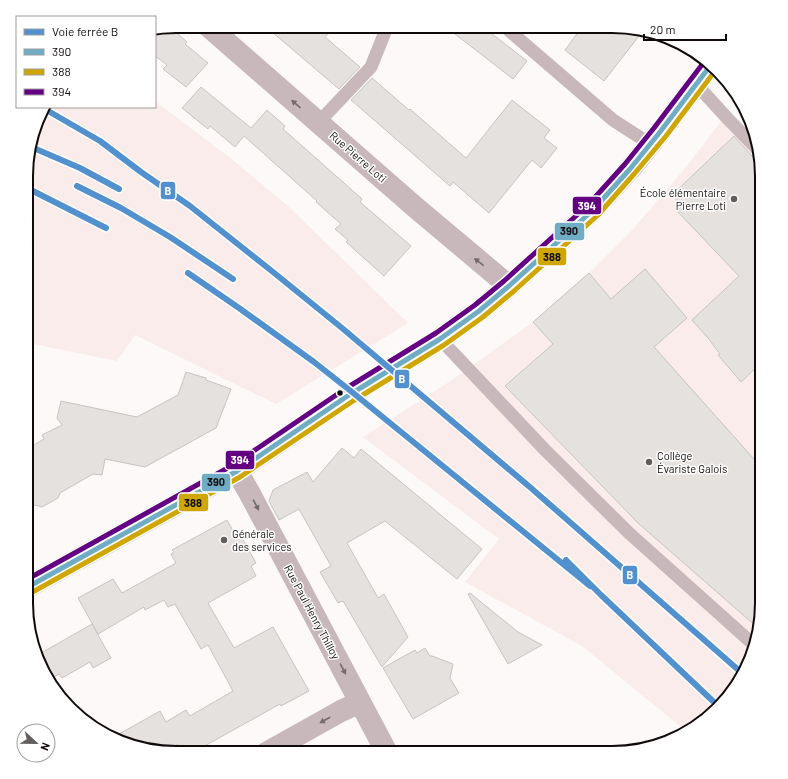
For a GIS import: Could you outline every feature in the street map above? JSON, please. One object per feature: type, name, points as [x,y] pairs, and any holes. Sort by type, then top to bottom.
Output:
[{"type":"main road","points":[[33,584],[237,470],[349,395],[440,339],[479,311],[594,210],[650,144],[707,69]]},
{"type":"street","name":"Rue Pierre Loti","points":[[216,33],[414,207],[509,286]]},
{"type":"street","name":"Rue Paul Henry Thilloy","points":[[237,470],[383,746]]},
{"type":"street","points":[[278,746],[360,702]]},
{"type":"lane","points":[[318,123],[371,67],[385,33]]},
{"type":"lane","points":[[512,33],[613,120],[650,144]]},
{"type":"lane","points":[[696,84],[751,143]]},
{"type":"lane","points":[[440,339],[545,450],[629,533],[750,641]]},
{"type":"shaded area","points":[[156,102],[229,157],[289,207],[408,323],[276,404],[135,335],[117,361],[33,344],[33,166],[38,139],[50,108],[156,108]]},
{"type":"shaded area","name":"Collège Évariste Galois","points":[[729,111],[747,129],[755,166],[755,613],[750,640],[744,658],[731,683],[706,711],[682,728],[582,646],[465,582],[499,539],[363,437],[449,382],[533,322],[589,273],[634,228],[687,166]]},
{"type":"building","points":[[177,33],[187,42],[185,44],[208,63],[186,87],[163,69],[167,65],[156,57],[156,34]]},
{"type":"building","points":[[273,33],[329,33],[325,37],[360,67],[339,89]]},
{"type":"building","points":[[454,33],[491,33],[527,61],[513,79]]},
{"type":"building","points":[[578,33],[622,33],[639,36],[604,81],[565,50]]},
{"type":"building","points":[[372,78],[466,158],[512,100],[550,130],[544,138],[557,148],[541,168],[532,160],[489,213],[453,182],[450,186],[351,100]]},
{"type":"building","points":[[201,87],[251,128],[267,110],[285,126],[283,129],[362,199],[360,202],[411,246],[384,276],[346,242],[348,240],[335,229],[341,224],[244,136],[235,147],[210,126],[208,129],[182,108]]},
{"type":"building","points":[[734,136],[754,158],[755,369],[741,382],[718,355],[720,354],[708,338],[692,320],[739,276],[677,211],[682,206],[672,195]]},
{"type":"building","points":[[645,269],[687,318],[654,347],[755,460],[755,613],[754,624],[638,523],[505,386],[553,344],[533,322],[589,273],[611,299]]},
{"type":"building","points":[[186,372],[206,378],[206,380],[231,389],[216,428],[145,467],[105,459],[102,475],[93,474],[60,493],[58,498],[42,507],[33,505],[33,445],[44,439],[42,435],[62,425],[57,418],[61,401],[137,417],[178,395]]},
{"type":"building","points":[[342,448],[354,458],[361,449],[482,549],[457,579],[385,521],[347,543],[378,598],[384,594],[408,637],[382,667],[343,601],[338,603],[320,572],[331,566],[299,509],[279,520],[269,501],[273,490],[307,472],[313,482]]},
{"type":"building","points":[[227,520],[236,536],[240,534],[256,563],[251,566],[256,576],[208,603],[234,648],[273,627],[309,691],[281,706],[280,704],[205,746],[179,746],[178,744],[174,746],[157,745],[119,734],[160,711],[166,722],[186,710],[190,716],[233,691],[208,645],[201,649],[175,604],[168,607],[164,600],[145,610],[144,607],[98,634],[78,598],[113,579],[122,593],[176,563],[171,554],[174,552],[172,550]]},
{"type":"building","points":[[470,593],[518,632],[542,645],[508,664],[468,594]]},
{"type":"building","points":[[92,624],[111,658],[93,668],[90,662],[62,678],[59,674],[53,677],[42,652]]},
{"type":"building","points":[[425,648],[430,656],[453,664],[450,678],[459,693],[413,719],[383,668],[415,650],[417,653]]},
{"type":"rail line","name":"B","points":[[49,111],[100,141],[190,206],[273,272],[342,328],[531,488],[738,670]]},
{"type":"rail line","name":"B","points":[[36,149],[80,168],[119,189]]},
{"type":"rail line","name":"B","points":[[77,186],[121,208],[170,237],[233,279]]},
{"type":"rail line","name":"B","points":[[33,191],[106,228]]},
{"type":"rail line","name":"B","points":[[188,273],[314,362],[590,586]]},
{"type":"rail line","name":"B","points":[[566,560],[714,703]]},
{"type":"transit line","name":"394","points":[[33,576],[233,465],[345,389],[436,333],[475,305],[504,281],[588,205],[625,164],[702,65]]},
{"type":"transit line","name":"390","points":[[33,584],[237,471],[349,395],[440,339],[479,311],[593,210],[630,169],[707,69]]},
{"type":"transit line","name":"388","points":[[33,592],[240,477],[353,401],[444,345],[483,317],[598,215],[666,136],[712,74]]},
{"type":"place","name":"École élémentaire Pierre Loti","points":[[734,199]]},
{"type":"place","name":"Collège Évariste Galois","points":[[649,462]]},
{"type":"place","name":"Générale des services","points":[[224,540]]}]
